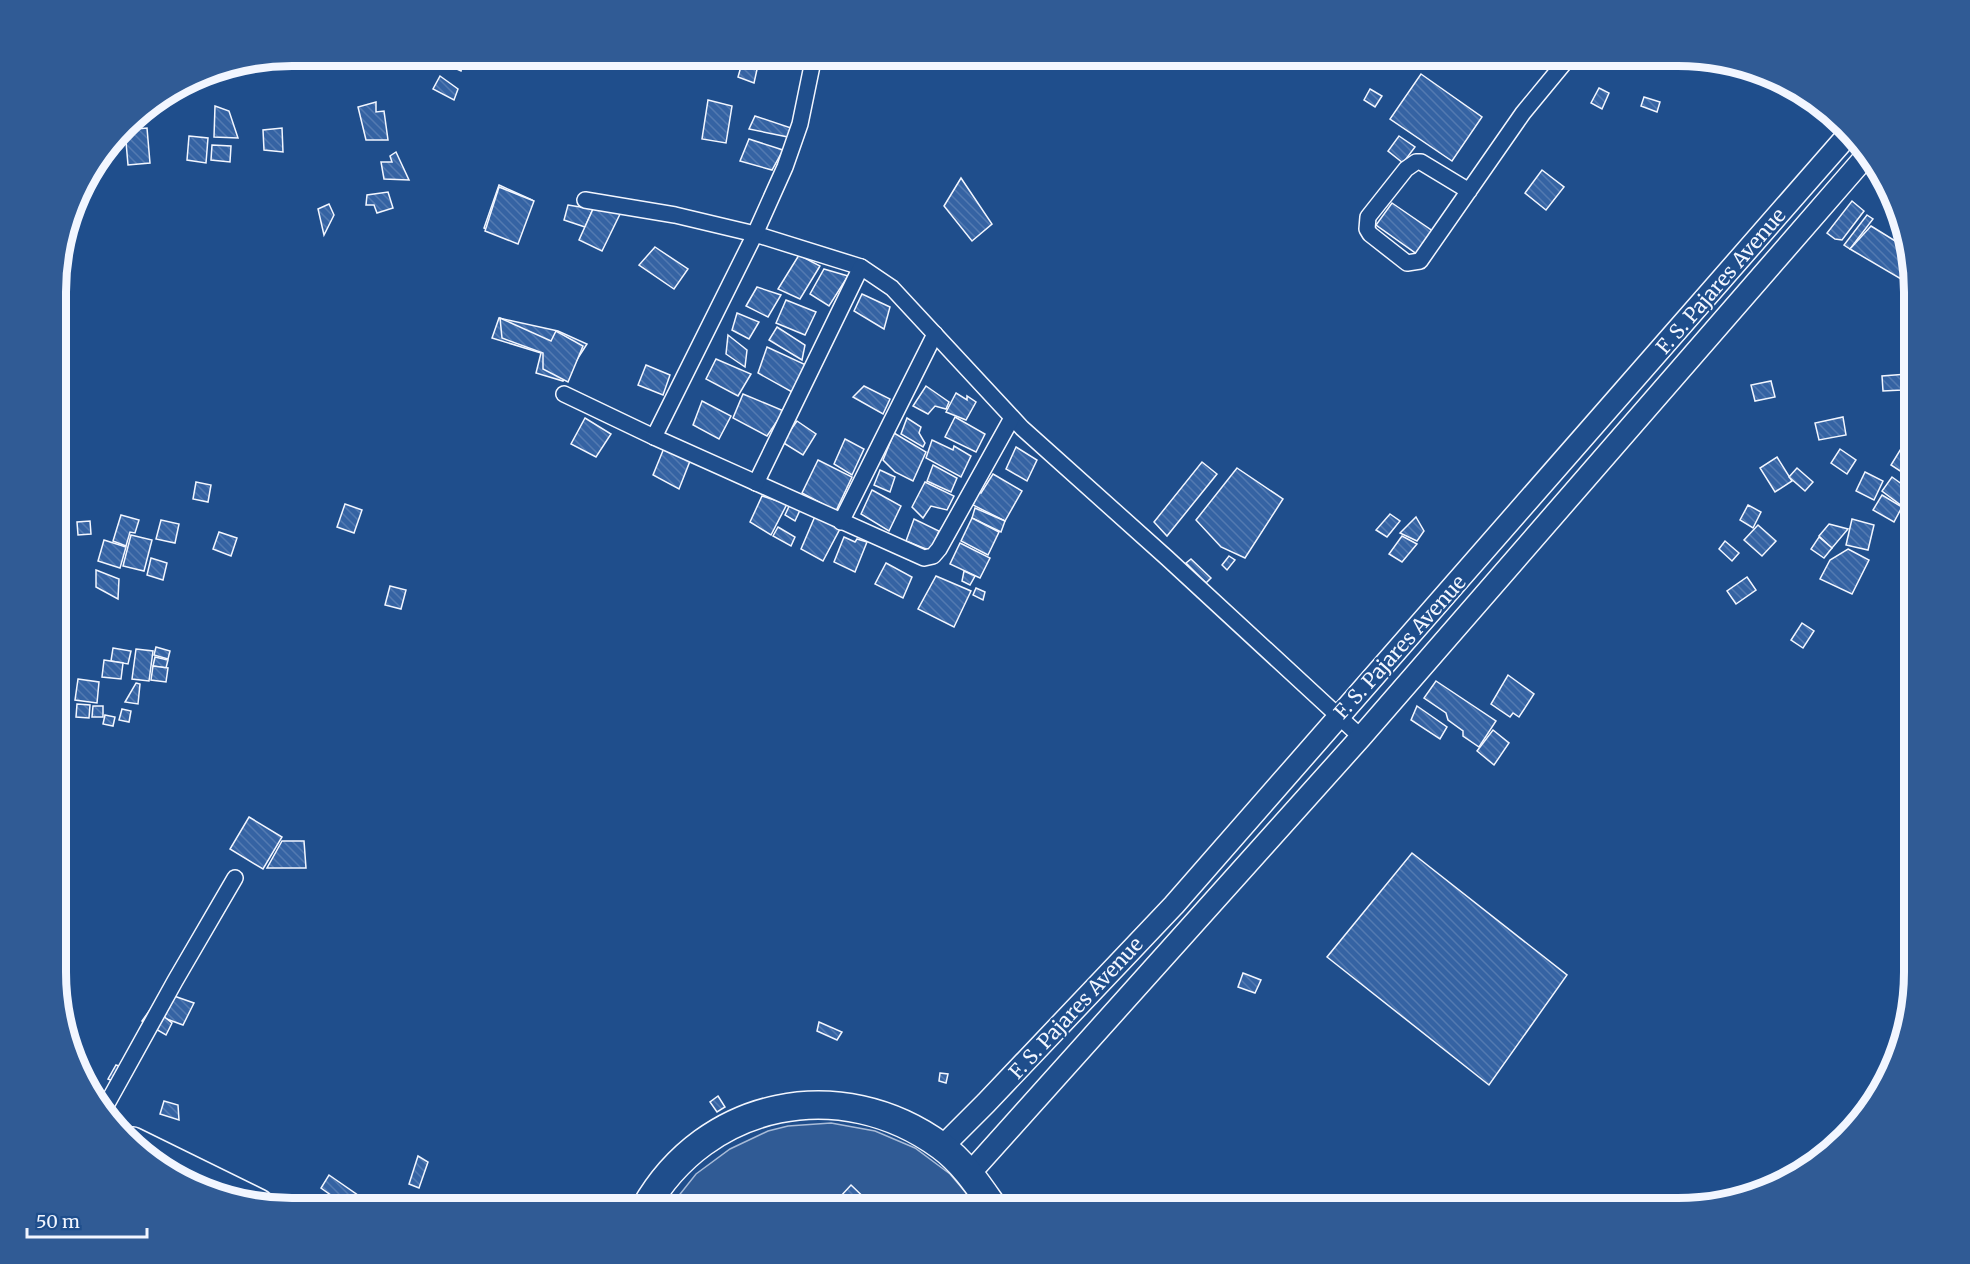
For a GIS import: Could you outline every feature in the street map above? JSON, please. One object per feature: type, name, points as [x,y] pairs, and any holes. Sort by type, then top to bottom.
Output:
[{"type":"highway","points":[[651,1198],[678,1162],[706,1139],[737,1121],[771,1110],[807,1104],[843,1105],[870,1111],[912,1127],[942,1147],[970,1173],[987,1198]]},
{"type":"highway","points":[[158,1153],[226,1188]]},
{"type":"main road","name":"F. S. Pajares Avenue","points":[[942,1147],[995,1095],[1174,905],[1844,139]]},
{"type":"main road","name":"F. S. Pajares Avenue","points":[[970,1173],[1361,737],[1862,161]]},
{"type":"main road","points":[[1454,586],[1477,605]]},
{"type":"street","points":[[654,437],[755,234],[785,167],[800,124],[812,66]]},
{"type":"street","points":[[1468,191],[1421,162],[1416,162],[1406,169],[1368,217],[1367,229],[1370,234],[1407,263],[1420,261],[1524,113],[1562,66]]},
{"type":"street","points":[[585,200],[675,215],[755,234],[861,267],[892,288],[1012,418],[1361,737]]},
{"type":"street","points":[[756,483],[861,267]]},
{"type":"street","points":[[841,522],[935,334]]},
{"type":"street","points":[[564,394],[654,437],[924,558],[933,556],[939,549],[1012,418]]},
{"type":"street","points":[[108,1102],[175,981],[236,878]]},
{"type":"shaded area","points":[[831,1123],[875,1131],[915,1148],[950,1174],[970,1198],[677,1198],[696,1174],[730,1149],[768,1131],[788,1126]]},
{"type":"building","points":[[450,66],[462,66],[461,71]]},
{"type":"building","points":[[719,66],[737,66],[736,69]]},
{"type":"building","points":[[741,66],[758,66],[754,83],[738,77]]},
{"type":"building","points":[[1421,74],[1482,117],[1452,161],[1390,119]]},
{"type":"building","points":[[440,76],[458,89],[454,100],[433,89]]},
{"type":"building","points":[[1599,88],[1609,93],[1602,109],[1591,103]]},
{"type":"building","points":[[1370,89],[1382,96],[1375,107],[1364,100]]},
{"type":"building","points":[[1644,97],[1660,102],[1657,112],[1641,106]]},
{"type":"building","points":[[708,100],[732,106],[726,143],[702,139]]},
{"type":"building","points":[[376,102],[376,112],[384,111],[388,140],[366,140],[358,107]]},
{"type":"building","points":[[215,106],[229,111],[238,138],[214,137]]},
{"type":"building","points":[[755,116],[794,129],[793,138],[749,129]]},
{"type":"building","points":[[147,128],[150,163],[128,165],[126,139],[135,129]]},
{"type":"building","points":[[282,128],[283,152],[264,150],[263,130]]},
{"type":"building","points":[[189,136],[208,138],[206,163],[187,160]]},
{"type":"building","points":[[1399,136],[1415,147],[1403,163],[1388,151]]},
{"type":"building","points":[[749,139],[783,150],[772,170],[740,161]]},
{"type":"building","points":[[212,145],[231,146],[230,162],[211,160]]},
{"type":"building","points":[[396,152],[409,180],[384,179],[381,162],[392,162],[390,156]]},
{"type":"building","points":[[1542,170],[1564,187],[1546,210],[1525,193]]},
{"type":"building","points":[[961,178],[992,224],[972,241],[944,206]]},
{"type":"building","points":[[499,185],[532,200],[518,240],[484,228]]},
{"type":"building","points":[[499,187],[534,201],[518,244],[485,231]]},
{"type":"building","points":[[388,192],[393,208],[377,213],[374,205],[366,205],[367,195]]},
{"type":"building","points":[[1852,201],[1864,211],[1842,240],[1835,239],[1827,233]]},
{"type":"building","points":[[1392,203],[1437,234],[1421,257],[1376,225]]},
{"type":"building","points":[[329,204],[334,215],[324,235],[318,209]]},
{"type":"building","points":[[568,205],[593,209],[585,227],[564,220]]},
{"type":"building","points":[[593,209],[622,210],[602,251],[579,240]]},
{"type":"building","points":[[1867,215],[1873,219],[1850,249],[1844,245]]},
{"type":"building","points":[[1871,226],[1899,243],[1904,275],[1901,279],[1850,249]]},
{"type":"building","points":[[655,247],[688,269],[674,289],[639,265]]},
{"type":"building","points":[[799,255],[820,266],[800,299],[778,289]]},
{"type":"building","points":[[824,269],[848,276],[829,306],[810,294]]},
{"type":"building","points":[[757,287],[781,295],[768,317],[746,306]]},
{"type":"building","points":[[862,294],[890,307],[884,329],[854,311]]},
{"type":"building","points":[[786,300],[816,312],[805,335],[776,323]]},
{"type":"building","points":[[737,313],[759,322],[749,339],[732,330]]},
{"type":"building","points":[[499,318],[558,331],[587,344],[563,381],[536,373],[541,353],[492,338]]},
{"type":"building","points":[[500,318],[551,341],[556,331],[583,346],[568,382],[543,369],[543,353],[502,338]]},
{"type":"building","points":[[777,327],[805,345],[802,360],[769,340]]},
{"type":"building","points":[[728,335],[747,350],[745,367],[726,354]]},
{"type":"building","points":[[767,347],[806,365],[792,392],[758,373]]},
{"type":"building","points":[[716,359],[751,374],[738,396],[706,379]]},
{"type":"building","points":[[646,365],[670,375],[663,395],[638,385]]},
{"type":"building","points":[[1904,374],[1902,390],[1883,391],[1882,376]]},
{"type":"building","points":[[1771,381],[1775,397],[1755,401],[1751,385]]},
{"type":"building","points":[[864,386],[890,399],[883,414],[853,397]]},
{"type":"building","points":[[926,386],[949,402],[946,409],[935,406],[928,414],[913,406]]},
{"type":"building","points":[[956,393],[967,400],[967,396],[976,402],[966,420],[946,412]]},
{"type":"building","points":[[743,394],[784,411],[767,436],[733,418]]},
{"type":"building","points":[[702,401],[731,416],[719,439],[693,425]]},
{"type":"building","points":[[955,417],[985,434],[976,452],[945,437]]},
{"type":"building","points":[[1843,417],[1846,435],[1819,440],[1815,423]]},
{"type":"building","points":[[585,418],[611,434],[596,457],[571,444]]},
{"type":"building","points":[[907,418],[921,427],[919,433],[925,443],[923,447],[901,434]]},
{"type":"building","points":[[797,421],[816,434],[803,455],[782,442]]},
{"type":"building","points":[[894,433],[926,452],[913,481],[895,472],[883,460]]},
{"type":"building","points":[[845,439],[864,449],[852,475],[834,464]]},
{"type":"building","points":[[932,440],[953,450],[954,446],[971,456],[961,477],[926,458]]},
{"type":"building","points":[[1904,444],[1904,473],[1891,465]]},
{"type":"building","points":[[1016,447],[1037,460],[1027,481],[1006,469]]},
{"type":"building","points":[[664,448],[690,461],[679,489],[653,475]]},
{"type":"building","points":[[1840,449],[1856,460],[1847,474],[1831,463]]},
{"type":"building","points":[[1777,457],[1792,481],[1775,492],[1760,468]]},
{"type":"building","points":[[818,460],[852,477],[836,511],[802,493]]},
{"type":"building","points":[[1202,462],[1217,474],[1167,536],[1154,522]]},
{"type":"building","points":[[933,465],[957,478],[951,492],[927,481]]},
{"type":"building","points":[[1237,468],[1283,499],[1245,558],[1221,547],[1196,520]]},
{"type":"building","points":[[1797,468],[1813,482],[1805,491],[1789,477]]},
{"type":"building","points":[[880,470],[895,477],[890,492],[874,485]]},
{"type":"building","points":[[1865,472],[1883,481],[1874,500],[1856,491]]},
{"type":"building","points":[[993,474],[1022,491],[1005,521],[973,505],[978,492],[981,493]]},
{"type":"building","points":[[1892,477],[1904,486],[1904,508],[1882,491]]},
{"type":"building","points":[[196,482],[211,485],[208,502],[193,499]]},
{"type":"building","points":[[925,482],[954,496],[947,510],[931,506],[923,518],[912,507]]},
{"type":"building","points":[[872,490],[901,506],[889,531],[861,514]]},
{"type":"building","points":[[1882,495],[1902,507],[1894,522],[1873,510]]},
{"type":"building","points":[[762,496],[787,504],[771,535],[750,522]]},
{"type":"building","points":[[791,502],[801,508],[795,521],[785,515]]},
{"type":"building","points":[[345,504],[362,510],[354,533],[337,527]]},
{"type":"building","points":[[1748,505],[1761,512],[1753,528],[1740,520]]},
{"type":"building","points":[[975,508],[1005,521],[1001,532],[972,518]]},
{"type":"building","points":[[816,514],[842,525],[823,561],[801,549]]},
{"type":"building","points":[[1390,514],[1400,521],[1387,537],[1376,530]]},
{"type":"building","points":[[121,515],[139,520],[135,533],[130,532],[126,546],[113,541]]},
{"type":"building","points":[[1416,517],[1424,531],[1417,541],[1400,533]]},
{"type":"building","points":[[972,518],[999,532],[988,555],[961,541]]},
{"type":"building","points":[[914,519],[939,531],[931,551],[906,541]]},
{"type":"building","points":[[1852,519],[1874,525],[1868,550],[1846,545]]},
{"type":"building","points":[[161,520],[179,524],[175,543],[156,539]]},
{"type":"building","points":[[90,521],[91,534],[78,535],[77,522]]},
{"type":"building","points":[[1829,524],[1848,529],[1832,548],[1819,536]]},
{"type":"building","points":[[1758,525],[1776,541],[1762,556],[1744,540]]},
{"type":"building","points":[[778,527],[795,537],[791,546],[773,536]]},
{"type":"building","points":[[219,532],[237,538],[231,556],[213,549]]},
{"type":"building","points":[[131,535],[152,540],[144,571],[123,566]]},
{"type":"building","points":[[1402,536],[1417,544],[1402,562],[1389,554]]},
{"type":"building","points":[[844,537],[855,542],[857,539],[867,542],[855,572],[834,562]]},
{"type":"building","points":[[1819,537],[1832,548],[1824,558],[1811,549]]},
{"type":"building","points":[[104,540],[126,547],[120,568],[98,561]]},
{"type":"building","points":[[1725,541],[1739,553],[1732,561],[1719,549]]},
{"type":"building","points":[[960,543],[990,558],[980,578],[950,564]]},
{"type":"building","points":[[1848,549],[1869,560],[1852,594],[1820,579],[1830,560]]},
{"type":"building","points":[[1229,556],[1235,560],[1227,570],[1222,565]]},
{"type":"building","points":[[151,558],[167,563],[163,580],[147,575]]},
{"type":"building","points":[[1191,559],[1211,578],[1206,583],[1186,563]]},
{"type":"building","points":[[886,563],[912,577],[903,598],[875,584]]},
{"type":"building","points":[[96,570],[119,579],[118,599],[96,587]]},
{"type":"building","points":[[964,571],[975,576],[970,585],[962,581]]},
{"type":"building","points":[[936,576],[971,591],[954,627],[918,609]]},
{"type":"building","points":[[1747,577],[1756,590],[1736,604],[1727,591]]},
{"type":"building","points":[[390,586],[406,590],[401,609],[385,605]]},
{"type":"building","points":[[976,588],[985,592],[983,600],[973,595]]},
{"type":"building","points":[[1802,623],[1814,631],[1803,648],[1791,640]]},
{"type":"building","points":[[156,647],[170,651],[168,659],[154,655]]},
{"type":"building","points":[[113,648],[131,651],[128,664],[111,661]]},
{"type":"building","points":[[136,649],[153,651],[149,681],[132,679]]},
{"type":"building","points":[[155,657],[168,660],[166,668],[153,666]]},
{"type":"building","points":[[104,660],[123,663],[121,679],[102,677]]},
{"type":"building","points":[[153,666],[168,668],[166,682],[151,680]]},
{"type":"building","points":[[1508,675],[1534,694],[1519,717],[1513,713],[1510,717],[1491,704]]},
{"type":"building","points":[[78,679],[99,682],[97,703],[75,700]]},
{"type":"building","points":[[1436,681],[1496,721],[1479,747],[1463,736],[1463,731],[1448,720],[1446,713],[1424,698]]},
{"type":"building","points":[[136,683],[140,684],[138,704],[125,702]]},
{"type":"building","points":[[66,703],[69,703],[68,717],[66,717]]},
{"type":"building","points":[[77,704],[90,705],[89,718],[76,717]]},
{"type":"building","points":[[93,706],[103,706],[103,717],[92,717]]},
{"type":"building","points":[[1417,706],[1447,727],[1440,739],[1411,720]]},
{"type":"building","points":[[122,709],[131,711],[129,722],[119,720]]},
{"type":"building","points":[[105,715],[115,717],[113,726],[103,724]]},
{"type":"building","points":[[1493,730],[1509,743],[1494,765],[1477,751]]},
{"type":"building","points":[[249,817],[282,837],[263,869],[230,849]]},
{"type":"building","points":[[282,841],[304,841],[306,868],[267,868]]},
{"type":"building","points":[[1412,853],[1567,975],[1489,1085],[1327,957]]},
{"type":"building","points":[[1243,973],[1261,980],[1255,993],[1238,987]]},
{"type":"building","points":[[174,996],[194,1003],[183,1025],[164,1018]]},
{"type":"building","points":[[152,1007],[172,1023],[166,1035],[142,1021]]},
{"type":"building","points":[[819,1022],[842,1032],[837,1040],[817,1031]]},
{"type":"building","points":[[116,1065],[132,1071],[125,1085],[108,1079]]},
{"type":"building","points":[[940,1073],[948,1074],[946,1083],[939,1081]]},
{"type":"building","points":[[718,1096],[725,1107],[717,1112],[710,1102]]},
{"type":"building","points":[[164,1101],[178,1105],[179,1120],[160,1114]]},
{"type":"building","points":[[418,1156],[428,1162],[419,1188],[409,1184]]},
{"type":"building","points":[[329,1175],[362,1198],[335,1198],[321,1188]]},
{"type":"building","points":[[851,1185],[865,1198],[839,1198]]}]
